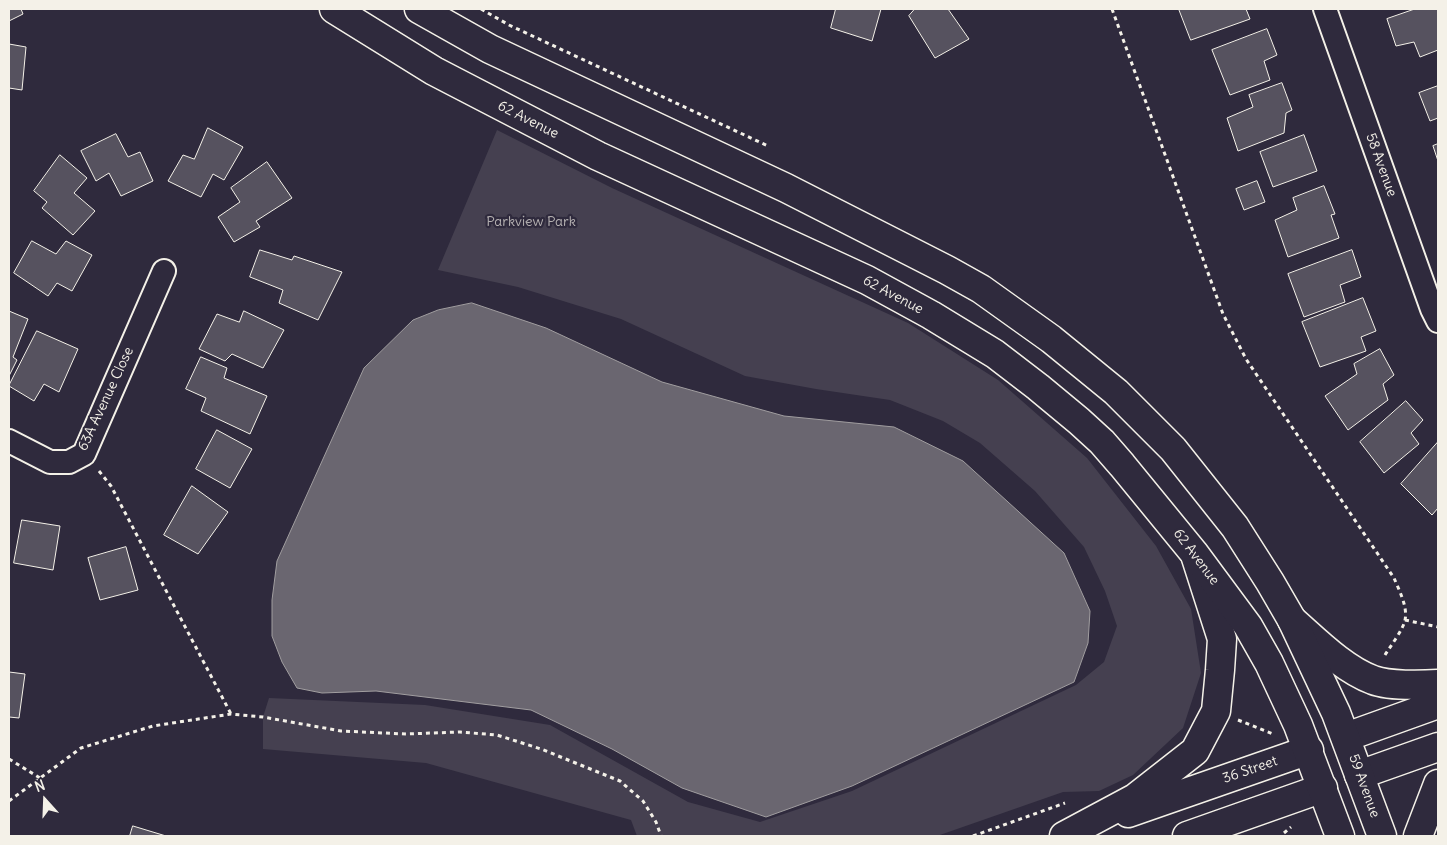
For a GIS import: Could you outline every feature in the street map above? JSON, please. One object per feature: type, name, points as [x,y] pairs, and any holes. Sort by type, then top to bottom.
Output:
[{"type":"main road","name":"62 Avenue","points":[[334,9],[434,70],[482,96],[598,156],[867,280],[996,354],[1102,442],[1194,553],[1248,626],[1268,663],[1309,750]]},
{"type":"main road","points":[[419,9],[490,49],[786,188],[909,249],[981,289],[1051,339],[1116,392],[1173,450],[1235,527],[1292,620],[1346,736]]},
{"type":"main road","points":[[1064,836],[1135,798],[1195,751],[1216,711],[1222,639],[1194,553]]},
{"type":"main road","points":[[1292,620],[1337,660],[1373,680],[1418,686],[1438,684]]},
{"type":"main road","name":"36 Street","points":[[1064,836],[1438,704]]},
{"type":"main road","name":"59 Avenue","points":[[1346,736],[1382,836]]},
{"type":"main road","points":[[1187,836],[1438,747]]},
{"type":"main road","points":[[1309,750],[1340,836]]},
{"type":"main road","points":[[1418,836],[1438,784]]},
{"type":"main road","points":[[1235,836],[1241,836]]},
{"type":"street","name":"58 Avenue","points":[[1325,9],[1432,309],[1438,321]]},
{"type":"street","name":"63A Avenue Close","points":[[9,441],[50,462],[69,462],[84,454],[164,271]]},
{"type":"path","points":[[481,9],[509,25],[768,146]]},
{"type":"path","points":[[1112,9],[1223,314],[1246,359],[1394,578],[1402,598],[1405,620],[1385,655]]},
{"type":"path","points":[[111,486],[231,714]]},
{"type":"path","points":[[1405,620],[1438,627]]},
{"type":"path","points":[[9,801],[81,748],[153,726],[231,714],[263,717],[341,731],[406,734],[460,732],[497,735],[541,749],[620,781],[643,801],[662,836]]},
{"type":"path","points":[[1234,718],[1273,734]]},
{"type":"path","points":[[9,759],[40,778]]},
{"type":"path","points":[[973,836],[1064,803]]},
{"type":"green space","name":"Parkview Park","points":[[497,130],[612,188],[908,323],[998,380],[1087,458],[1156,546],[1191,609],[1201,673],[1183,728],[1133,775],[1099,791],[1063,792],[937,836],[637,836],[631,820],[426,763],[263,749],[263,717],[269,698],[425,705],[550,725],[688,802],[760,822],[852,791],[1076,685],[1104,662],[1117,626],[1105,591],[1084,547],[1035,491],[980,443],[943,421],[890,400],[745,376],[621,319],[518,287],[438,270]]},
{"type":"shaded area","points":[[472,303],[546,328],[662,382],[784,416],[894,427],[963,461],[1064,553],[1090,611],[1088,643],[1074,682],[852,786],[766,817],[682,788],[612,749],[531,710],[376,691],[322,693],[297,688],[282,662],[272,636],[272,600],[277,561],[364,368],[413,320],[438,310]]},
{"type":"building","points":[[9,9],[21,9],[23,14],[9,21]]},
{"type":"building","points":[[836,9],[881,9],[872,41],[831,28]]},
{"type":"building","points":[[915,9],[948,9],[969,39],[935,58],[909,16]]},
{"type":"building","points":[[1179,9],[1246,9],[1250,19],[1191,40]]},
{"type":"building","points":[[1415,9],[1438,9],[1438,50],[1420,57],[1414,42],[1396,46],[1387,19]]},
{"type":"building","points":[[1267,29],[1277,55],[1264,61],[1270,80],[1230,95],[1212,50]]},
{"type":"building","points":[[9,44],[26,47],[22,90],[9,88]]},
{"type":"building","points":[[1282,83],[1292,110],[1286,113],[1284,133],[1238,151],[1227,118],[1253,107],[1249,95]]},
{"type":"building","points":[[1438,86],[1438,118],[1430,121],[1419,93]]},
{"type":"building","points":[[208,128],[243,147],[224,180],[213,174],[201,197],[168,181],[183,155],[194,159]]},
{"type":"building","points":[[116,134],[128,157],[140,152],[153,181],[121,196],[109,173],[96,181],[81,151]]},
{"type":"building","points":[[1304,135],[1317,171],[1273,187],[1260,152]]},
{"type":"building","points":[[1438,144],[1438,161],[1433,146]]},
{"type":"building","points":[[60,155],[87,178],[74,193],[95,211],[73,235],[42,208],[47,202],[34,191]]},
{"type":"building","points":[[267,162],[292,198],[256,221],[260,227],[234,242],[218,217],[240,202],[231,188]]},
{"type":"building","points":[[1257,181],[1265,202],[1244,210],[1236,189]]},
{"type":"building","points":[[1324,186],[1335,214],[1331,215],[1339,238],[1288,257],[1275,220],[1297,210],[1293,198]]},
{"type":"building","points":[[32,241],[56,254],[66,241],[92,255],[72,291],[57,283],[48,296],[14,273]]},
{"type":"building","points":[[260,250],[292,260],[294,256],[342,272],[318,320],[279,303],[283,290],[250,277]]},
{"type":"building","points":[[1352,250],[1361,277],[1340,285],[1345,302],[1304,317],[1288,274]]},
{"type":"building","points":[[1363,298],[1376,331],[1361,337],[1366,351],[1320,367],[1302,322]]},
{"type":"building","points":[[9,311],[28,319],[13,357],[17,360],[9,376]]},
{"type":"building","points":[[244,311],[284,330],[263,368],[232,354],[225,361],[199,349],[217,314],[239,322]]},
{"type":"building","points":[[37,331],[78,349],[59,392],[44,384],[34,401],[9,386]]},
{"type":"building","points":[[1380,349],[1394,375],[1383,384],[1388,400],[1348,430],[1325,396],[1357,374],[1354,364]]},
{"type":"building","points":[[201,357],[227,368],[224,378],[267,396],[250,434],[201,411],[206,398],[186,389]]},
{"type":"building","points":[[1406,401],[1423,420],[1411,433],[1419,444],[1384,473],[1360,442]]},
{"type":"building","points":[[217,430],[252,449],[230,488],[196,469]]},
{"type":"building","points":[[1438,442],[1438,508],[1432,515],[1401,484]]},
{"type":"building","points":[[192,486],[228,512],[198,554],[164,535]]},
{"type":"building","points":[[22,520],[60,526],[53,570],[14,563]]},
{"type":"building","points":[[126,547],[138,590],[100,600],[88,558]]},
{"type":"building","points":[[9,672],[25,674],[19,718],[9,717]]},
{"type":"building","points":[[133,826],[166,836],[130,836]]}]
